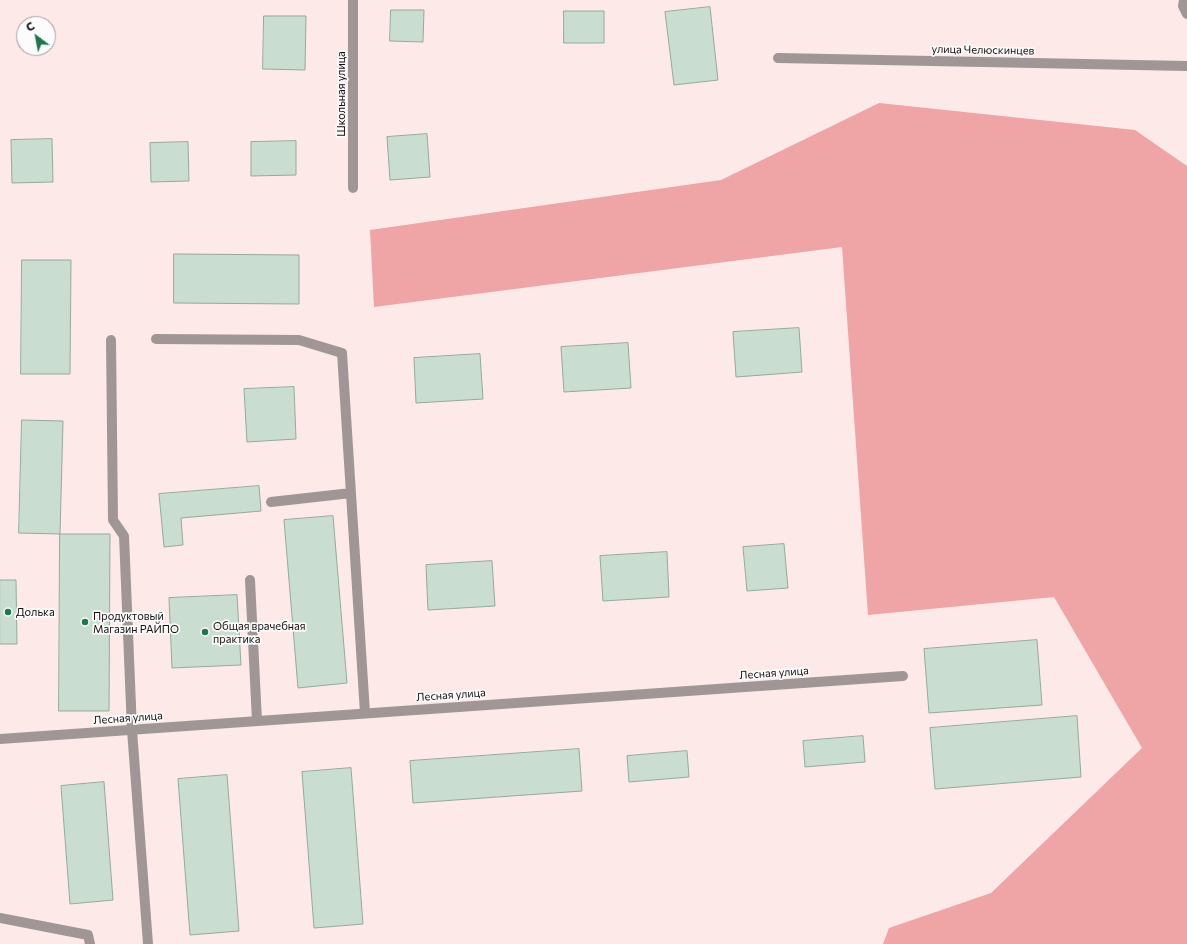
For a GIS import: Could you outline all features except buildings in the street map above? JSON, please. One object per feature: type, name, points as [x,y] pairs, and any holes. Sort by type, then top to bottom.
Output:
[{"type":"street","name":"Школьная улица","points":[[353,0],[353,188]]},
{"type":"street","points":[[1184,0],[1183,6],[1187,14]]},
{"type":"street","name":"улица Челюскинцев","points":[[778,58],[1187,66]]},
{"type":"street","points":[[156,339],[300,340],[342,353],[365,713]]},
{"type":"street","points":[[111,340],[112,520],[124,536],[132,730],[148,944]]},
{"type":"street","points":[[271,502],[351,493]]},
{"type":"street","points":[[250,580],[257,721]]},
{"type":"street","name":"Лесная улица","points":[[0,739],[903,676]]},
{"type":"street","points":[[0,918],[88,935],[90,944]]},
{"type":"shaded area","points":[[879,103],[1135,130],[1187,166],[1187,944],[883,944],[889,928],[991,893],[1142,748],[1054,597],[868,615],[842,247],[374,307],[370,230],[721,180]]},
{"type":"place","name":"Долька","points":[[8,612]]},
{"type":"place","name":"Продуктовый Магазин РАЙПО","points":[[85,622]]},
{"type":"place","name":"Общая врачебная практика","points":[[205,632]]}]
